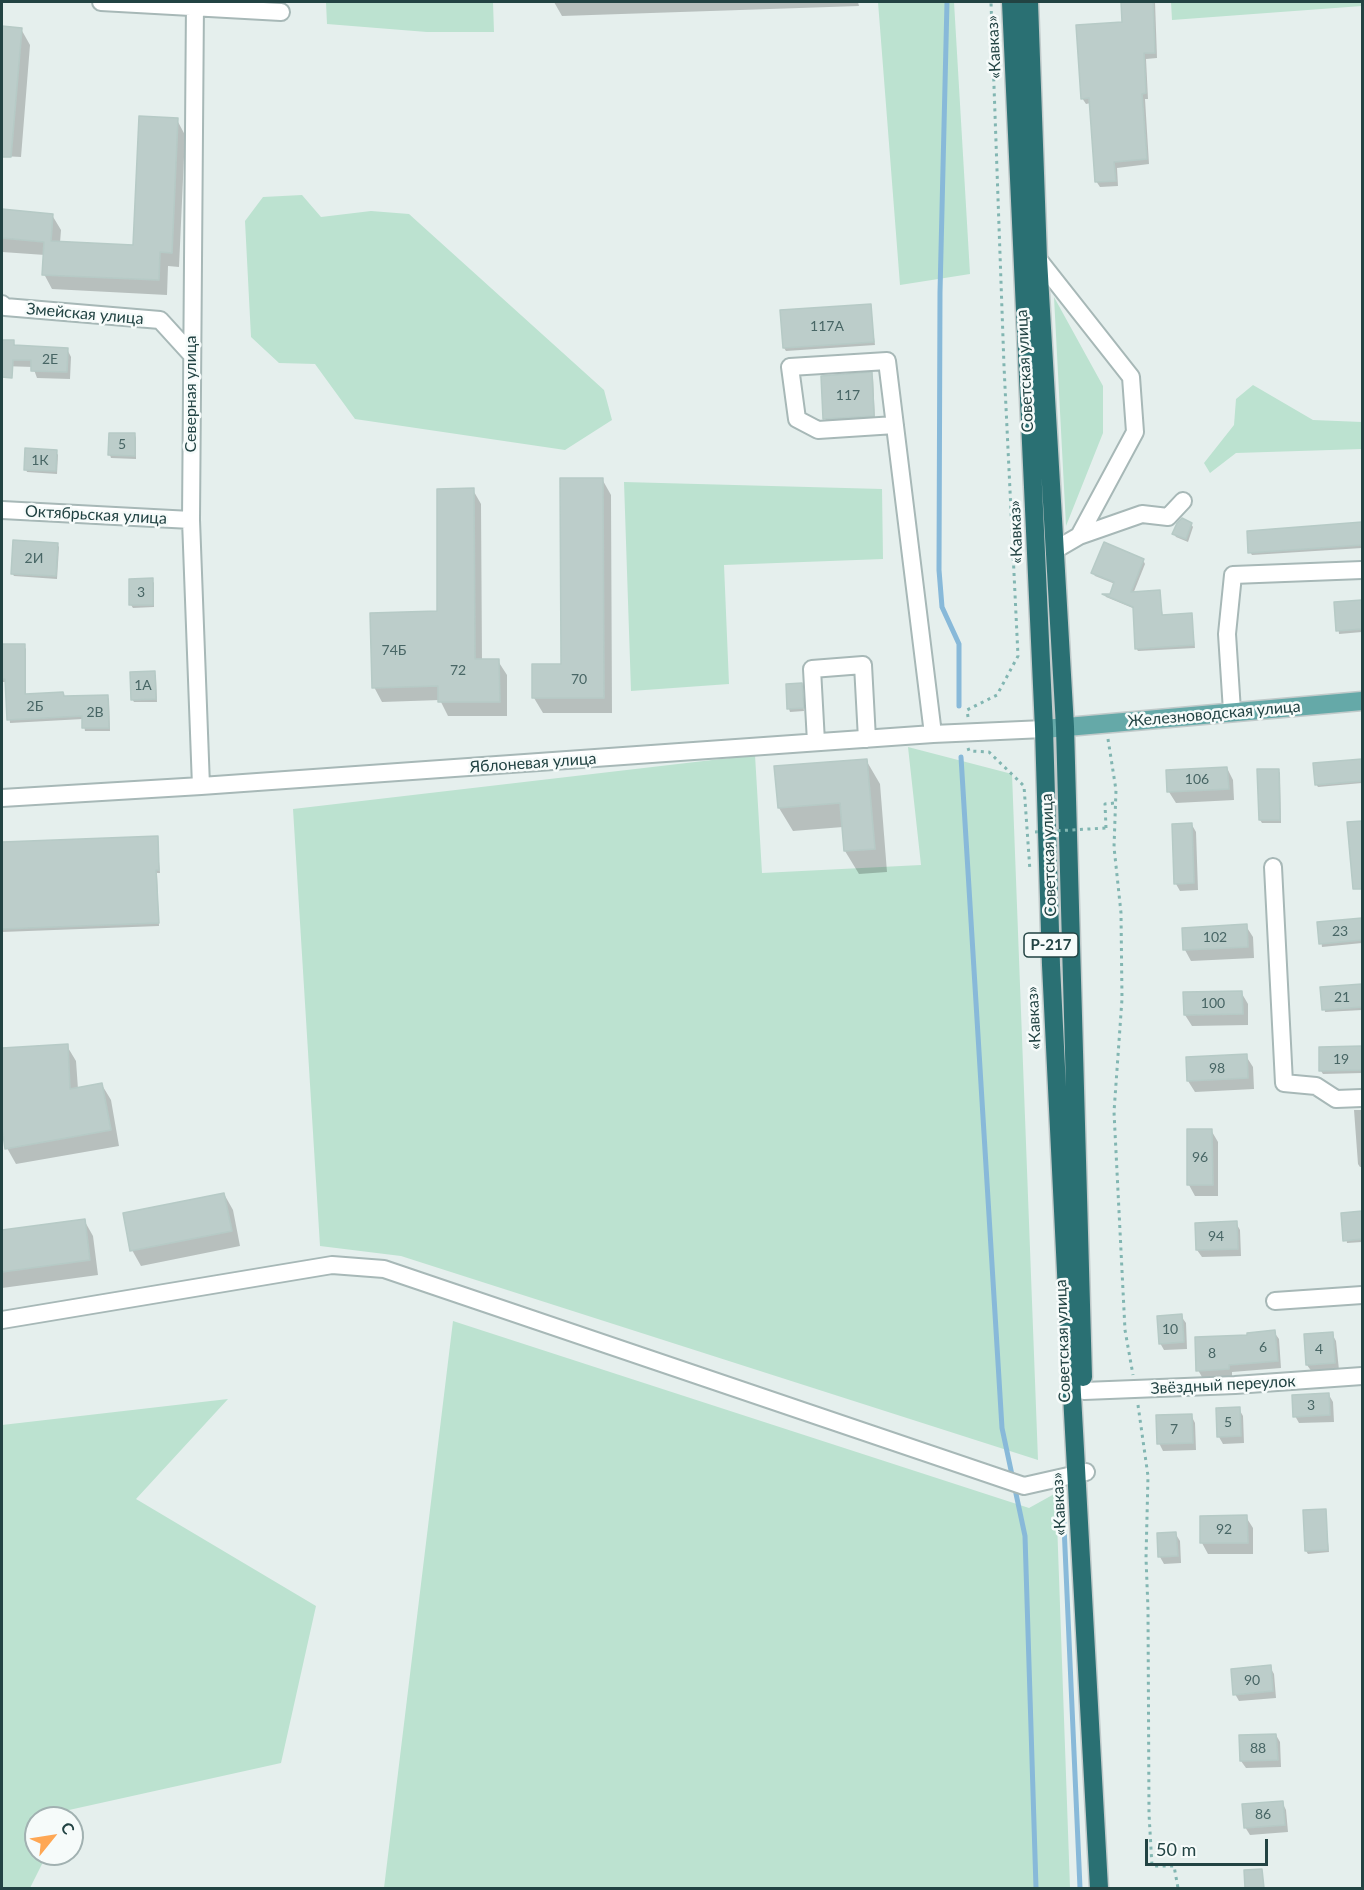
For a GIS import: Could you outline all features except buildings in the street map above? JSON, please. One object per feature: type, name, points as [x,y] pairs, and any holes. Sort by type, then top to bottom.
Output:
[{"type":"highway","name":"«Кавказ»","points":[[1011,2],[1044,729],[1051,964],[1082,1472],[1100,1888]]},
{"type":"highway","name":"Советская улица","points":[[1029,2],[1038,259],[1065,727],[1084,1391],[1082,1472],[1107,1888]]},
{"type":"main road","name":"Железноводская улица","points":[[1065,727],[1362,701]]},
{"type":"main road","name":"Яблоневая улица","points":[[1044,729],[1065,727]]},
{"type":"street","points":[[101,2],[195,4],[281,12]]},
{"type":"street","name":"Северная улица","points":[[195,4],[191,520],[201,786]]},
{"type":"street","points":[[1038,259],[1131,377],[1135,432],[1079,536]]},
{"type":"street","name":"Змейская улица","points":[[2,304],[5,307],[160,320],[191,354]]},
{"type":"street","points":[[895,425],[818,430],[797,419],[790,367],[887,361],[895,425],[933,734]]},
{"type":"street","points":[[1055,550],[1079,536],[1142,514],[1168,517],[1183,501]]},
{"type":"street","name":"Октябрьская улица","points":[[2,510],[191,520]]},
{"type":"street","points":[[1232,711],[1227,634],[1233,575],[1362,570]]},
{"type":"street","points":[[816,742],[812,669],[863,665],[867,739]]},
{"type":"street","name":"Яблоневая улица","points":[[2,798],[933,734],[1044,729]]},
{"type":"street","points":[[1274,867],[1284,1083],[1316,1086],[1336,1099],[1362,1098]]},
{"type":"street","points":[[2,1320],[332,1265],[384,1269],[1024,1486],[1082,1472]]},
{"type":"street","points":[[1275,1301],[1362,1295]]},
{"type":"street","name":"Звёздный переулок","points":[[1084,1391],[1136,1390],[1362,1376]]},
{"type":"path","points":[[1106,724],[1116,790],[1114,847],[1121,913],[1122,999],[1114,1112],[1125,1330],[1148,1476],[1146,1558],[1148,1781],[1152,1866],[1174,1866],[1178,1888]]},
{"type":"path","points":[[1035,832],[1106,828],[1105,804],[1116,803]]},
{"type":"green space","points":[[326,2],[493,2],[494,32],[427,32],[327,24]]},
{"type":"green space","points":[[878,2],[954,2],[970,274],[900,285]]},
{"type":"green space","points":[[1171,2],[1362,2],[1362,6],[1172,20]]},
{"type":"green space","points":[[302,195],[321,217],[371,211],[409,214],[604,390],[612,420],[565,450],[355,419],[315,364],[279,363],[251,337],[245,221],[263,197]]},
{"type":"green space","points":[[1054,297],[1103,386],[1103,433],[1066,526]]},
{"type":"green space","points":[[1253,385],[1313,420],[1362,422],[1362,449],[1236,453],[1210,473],[1204,463],[1234,425],[1236,399]]},
{"type":"green space","points":[[624,482],[882,489],[883,559],[724,565],[729,684],[631,691]]},
{"type":"green space","points":[[908,747],[1012,774],[1038,1460],[401,1256],[320,1246],[293,809],[755,755],[762,873],[921,865]]},
{"type":"green space","points":[[453,1321],[1029,1508],[1056,1493],[1070,1888],[384,1888]]},
{"type":"green space","points":[[228,1399],[136,1499],[316,1606],[281,1763],[84,1807],[24,1806],[24,1866],[41,1866],[30,1888],[3,1888],[2,1425]]},
{"type":"waterway","points":[[947,2],[940,292],[939,570],[942,607],[959,644],[959,706]]},
{"type":"waterway","points":[[961,757],[1002,1428],[1025,1536],[1036,1888]]},
{"type":"waterway","points":[[1063,1503],[1080,1888]]}]
